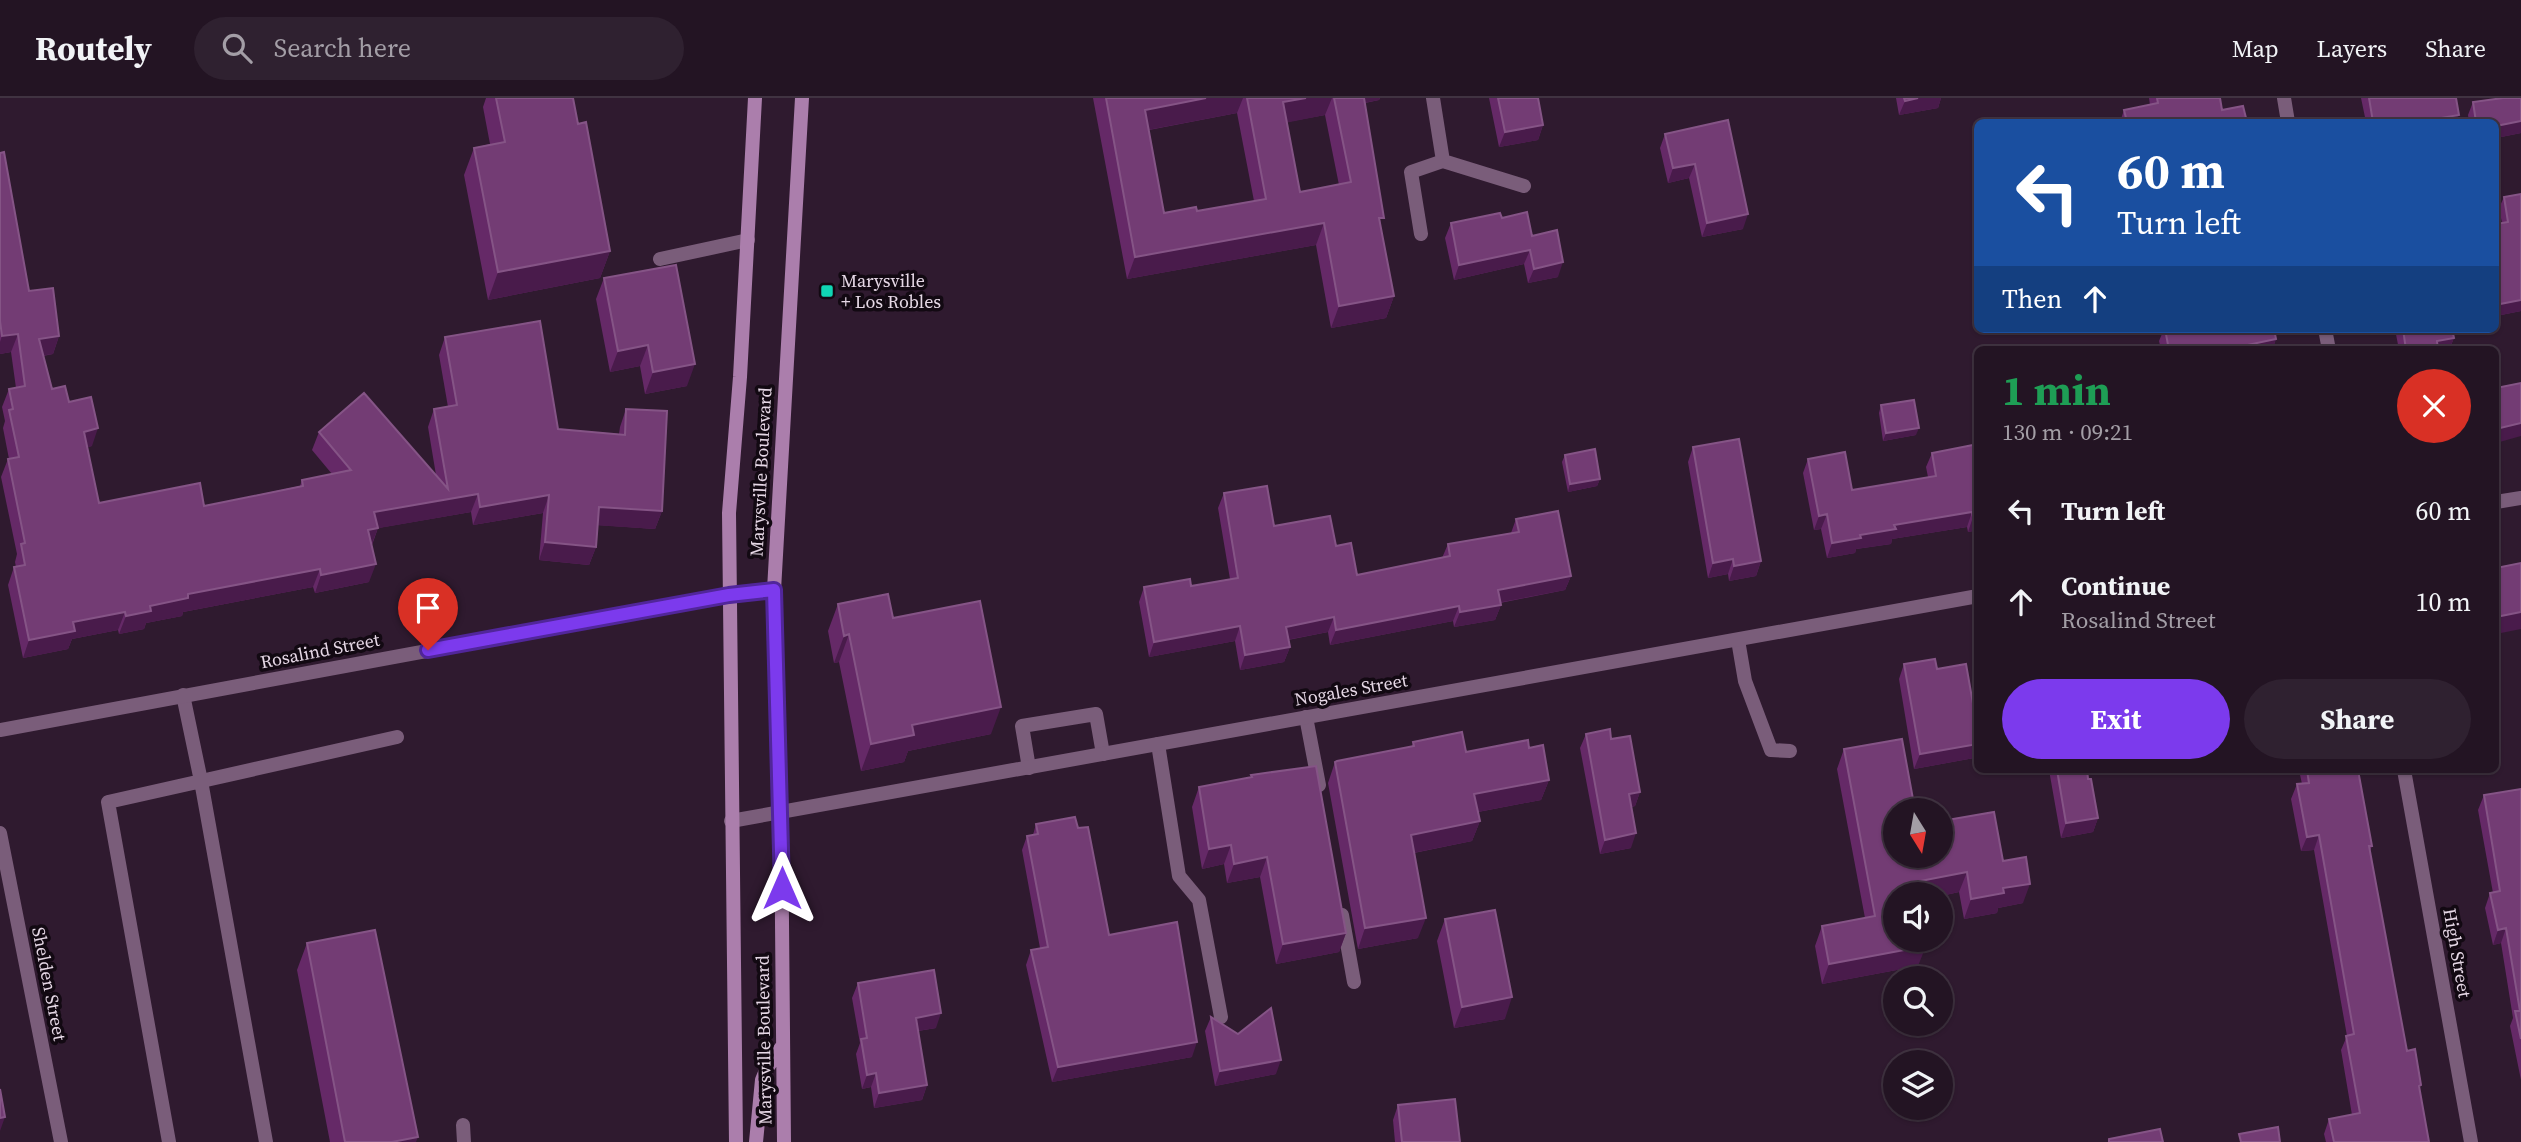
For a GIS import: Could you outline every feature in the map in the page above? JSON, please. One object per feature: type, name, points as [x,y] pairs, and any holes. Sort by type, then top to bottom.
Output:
[{"type":"main road","name":"Marysville Boulevard","points":[[736,1142],[729,513],[755,98]]},
{"type":"main road","name":"Marysville Boulevard","points":[[785,1142],[781,812],[774,590],[802,98]]},
{"type":"main road","points":[[729,595],[774,590]]},
{"type":"main road","points":[[756,1142],[762,1080],[783,1045]]},
{"type":"street","points":[[1433,98],[1443,161]]},
{"type":"street","points":[[2284,98],[2288,119]]},
{"type":"street","points":[[1421,234],[1411,172],[1443,161],[1524,186]]},
{"type":"street","points":[[660,259],[748,240]]},
{"type":"street","points":[[2499,502],[2521,498]]},
{"type":"street","name":"Rosalind Street","points":[[0,730],[729,595]]},
{"type":"street","name":"Nogales Street","points":[[731,821],[1974,597]]},
{"type":"street","points":[[1738,640],[1745,681],[1771,750],[1790,751]]},
{"type":"street","points":[[183,695],[266,1142]]},
{"type":"street","points":[[1029,768],[1022,726],[1096,714],[1103,754]]},
{"type":"street","points":[[1307,717],[1321,797]]},
{"type":"street","points":[[169,1142],[108,802],[397,737]]},
{"type":"street","points":[[1157,744],[1178,876],[1199,900],[1221,1017]]},
{"type":"street","name":"High Street","points":[[2405,773],[2471,1142]]},
{"type":"street","name":"Shelden Street","points":[[0,833],[61,1142]]},
{"type":"street","points":[[1340,903],[1354,982]]},
{"type":"street","points":[[463,1125],[464,1142]]},
{"type":"building","points":[[496,98],[573,98],[578,124],[586,122],[610,251],[498,272],[474,148],[505,142]]},
{"type":"building","points":[[1106,98],[1206,98],[1145,110],[1164,213],[1196,207],[1197,211],[1266,199],[1247,98],[1306,98],[1283,102],[1300,192],[1351,182],[1334,98],[1364,98],[1384,218],[1379,218],[1394,296],[1339,306],[1324,223],[1135,257]]},
{"type":"building","points":[[1498,98],[1538,98],[1543,125],[1505,132]]},
{"type":"building","points":[[2157,98],[2220,98],[2222,110],[2243,106],[2246,119],[2126,119],[2124,110],[2158,103]]},
{"type":"building","points":[[2369,98],[2456,98],[2459,115],[2435,119],[2372,119]]},
{"type":"building","points":[[2521,98],[2521,121],[2499,125],[2499,119],[2476,119],[2473,102]]},
{"type":"building","points":[[1728,120],[1748,214],[1707,223],[1695,164],[1673,168],[1665,134]]},
{"type":"building","points":[[4,152],[29,291],[53,288],[59,336],[39,339],[52,389],[65,386],[69,402],[91,397],[98,428],[84,432],[99,503],[200,483],[204,506],[303,486],[302,480],[351,470],[319,432],[364,393],[448,489],[434,409],[457,405],[445,337],[540,321],[558,429],[625,435],[626,409],[667,411],[662,511],[599,507],[596,547],[545,542],[549,495],[480,507],[478,494],[374,512],[378,528],[368,530],[376,564],[321,575],[320,569],[188,594],[188,598],[150,606],[151,611],[126,616],[125,612],[73,622],[75,631],[29,640],[14,567],[25,565],[21,544],[25,543],[8,459],[19,457],[9,410],[13,409],[9,389],[25,386],[18,334],[2,336],[0,321],[0,153]]},
{"type":"building","points":[[2521,194],[2521,300],[2500,304],[2499,224],[2508,222],[2504,197]]},
{"type":"building","points":[[1527,212],[1532,236],[1557,230],[1563,262],[1534,269],[1530,250],[1459,265],[1451,223],[1500,213],[1502,218]]},
{"type":"building","points":[[676,265],[695,364],[653,372],[648,345],[618,351],[604,278]]},
{"type":"building","points":[[2166,333],[2275,333],[2276,339],[2243,346],[2168,346]]},
{"type":"building","points":[[2404,333],[2453,333],[2454,338],[2437,341],[2438,346],[2405,346]]},
{"type":"building","points":[[2521,383],[2521,423],[2499,428],[2499,387]]},
{"type":"building","points":[[1914,400],[1919,428],[1886,433],[1881,405]]},
{"type":"building","points":[[1739,439],[1761,561],[1734,566],[1733,559],[1713,563],[1693,447]]},
{"type":"building","points":[[1974,445],[1974,517],[1972,512],[1894,525],[1896,529],[1832,543],[1827,514],[1819,516],[1808,459],[1845,452],[1852,490],[1936,476],[1932,453]]},
{"type":"building","points":[[1595,449],[1600,479],[1570,484],[1565,455]]},
{"type":"building","points":[[1267,486],[1274,526],[1330,516],[1336,546],[1351,543],[1357,575],[1450,556],[1448,544],[1519,532],[1516,519],[1558,511],[1571,576],[1498,590],[1501,605],[1460,612],[1459,606],[1336,630],[1334,617],[1286,627],[1290,647],[1245,655],[1240,626],[1154,642],[1144,587],[1190,579],[1191,586],[1238,578],[1224,493]]},
{"type":"building","points":[[2521,563],[2521,612],[2499,616],[2499,567]]},
{"type":"building","points":[[888,594],[893,618],[980,601],[1001,707],[912,725],[914,735],[871,744],[849,634],[844,636],[838,604]]},
{"type":"building","points":[[1935,659],[1937,669],[1966,664],[1974,709],[1974,745],[1920,754],[1904,664]]},
{"type":"building","points":[[1610,729],[1611,739],[1630,736],[1640,792],[1629,794],[1636,833],[1605,840],[1586,734]]},
{"type":"building","points":[[1462,732],[1466,752],[1528,740],[1529,748],[1543,745],[1549,780],[1474,794],[1480,821],[1411,835],[1426,918],[1365,928],[1335,762],[1414,746],[1413,742]]},
{"type":"building","points":[[1902,739],[1913,798],[1883,798],[1883,868],[1953,868],[1953,819],[1994,812],[2003,861],[2026,857],[2030,884],[2003,888],[2004,893],[1971,899],[1967,872],[1915,882],[1883,882],[1883,952],[1894,952],[1829,964],[1822,926],[1875,916],[1844,749]]},
{"type":"building","points":[[1316,766],[1346,933],[1283,944],[1267,857],[1234,864],[1231,845],[1209,849],[1199,787],[1252,777],[1251,775]]},
{"type":"building","points":[[2058,773],[2087,773],[2088,779],[2091,779],[2098,818],[2066,823]]},
{"type":"building","points":[[2307,773],[2359,773],[2372,846],[2369,846],[2407,1051],[2415,1049],[2429,1142],[2334,1142],[2329,1119],[2360,1113],[2346,1036],[2354,1034],[2319,835],[2307,837],[2297,784],[2309,783]]},
{"type":"building","points":[[2521,789],[2521,1039],[2515,1011],[2520,1011],[2506,928],[2498,930],[2490,893],[2500,891],[2484,795]]},
{"type":"building","points":[[1075,817],[1078,828],[1088,827],[1109,935],[1177,922],[1197,1042],[1058,1067],[1031,950],[1048,947],[1027,836],[1038,834],[1036,824]]},
{"type":"building","points":[[1495,910],[1512,997],[1462,1007],[1445,919]]},
{"type":"building","points":[[375,930],[418,1137],[392,1142],[345,1142],[307,943]]},
{"type":"building","points":[[934,970],[941,1013],[916,1018],[927,1085],[879,1093],[876,1073],[867,1075],[861,1039],[867,1038],[858,983]]},
{"type":"building","points":[[1271,1008],[1281,1060],[1220,1071],[1211,1017],[1238,1034]]},
{"type":"building","points":[[0,1089],[5,1117],[0,1118]]},
{"type":"building","points":[[1455,1099],[1460,1142],[1402,1142],[1398,1105]]},
{"type":"building","points":[[2278,1127],[2280,1142],[2241,1142],[2239,1134]]},
{"type":"building","points":[[2160,1129],[2163,1142],[2109,1142],[2109,1139]]},
{"type":"place","name":"Marysville + Los Robles","points":[[827,291]]},
{"type":"route","points":[[428,650],[729,595],[774,590],[782,888]]}]
